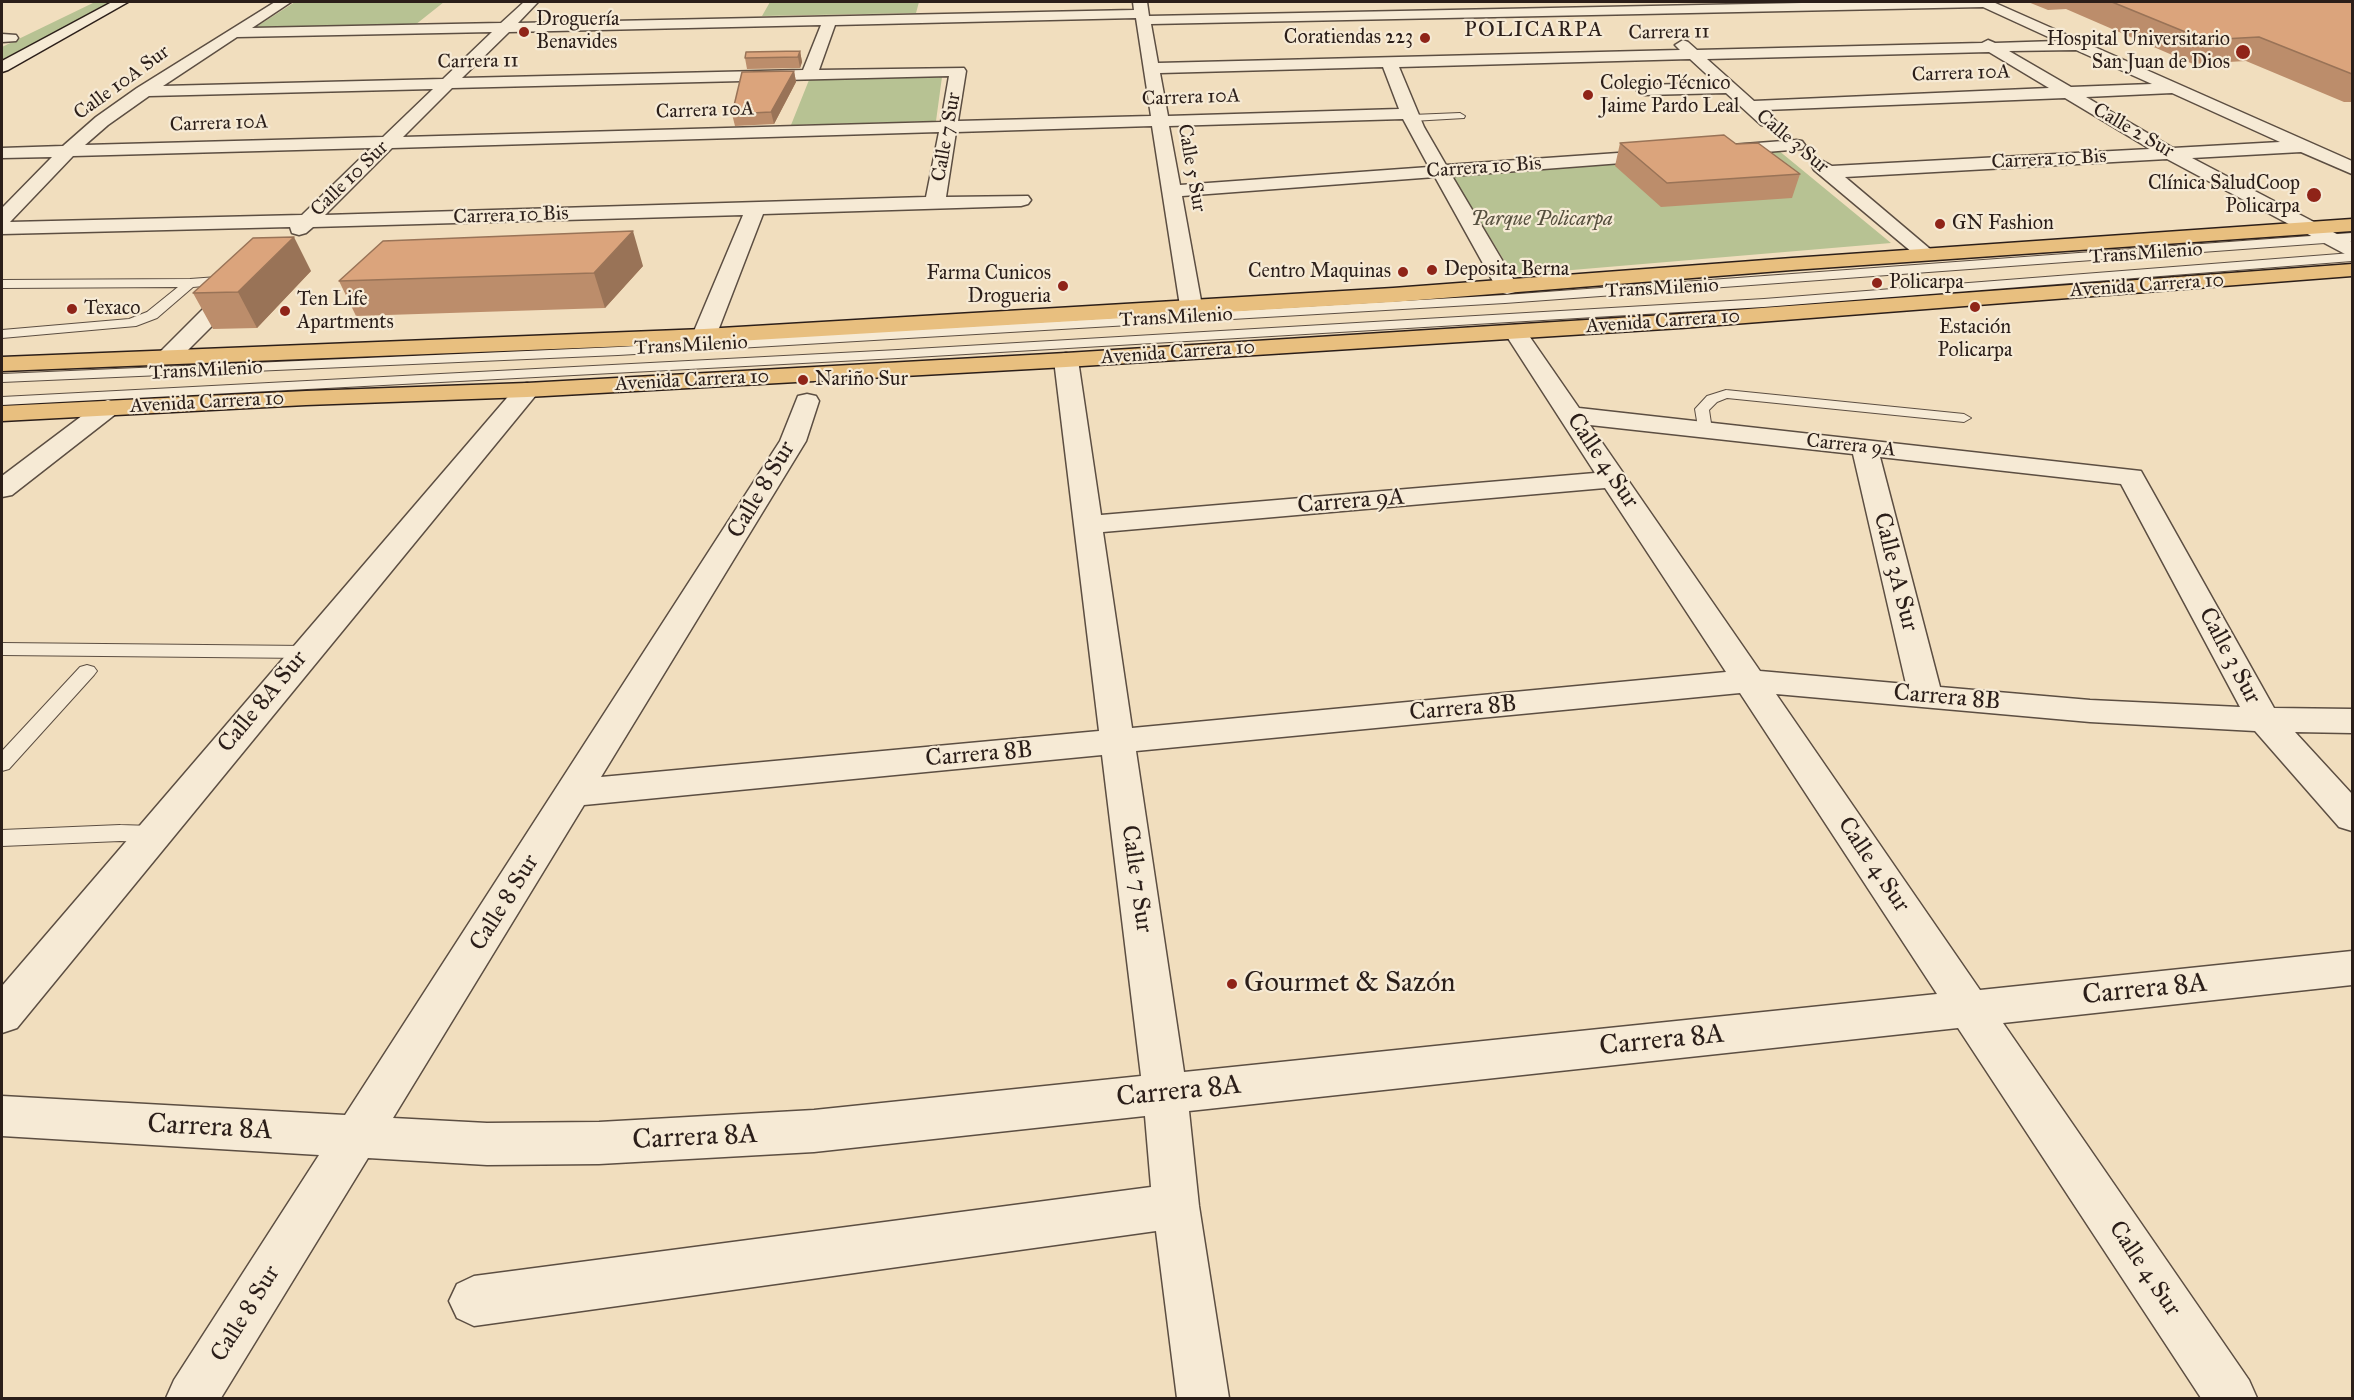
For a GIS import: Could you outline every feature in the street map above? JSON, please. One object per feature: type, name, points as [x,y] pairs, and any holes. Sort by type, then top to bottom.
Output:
[{"type":"main road","name":"Avenida Carrera 10","points":[[2,364],[704,336],[1507,287],[1926,254],[2352,225]]},
{"type":"main road","name":"Avenida Carrera 10","points":[[2,414],[527,390],[1066,360],[1804,313],[2352,270]]},
{"type":"street","points":[[2,67],[121,2]]},
{"type":"street","name":"Calle 10A Sur","points":[[2,219],[68,151],[102,121],[143,91],[284,2]]},
{"type":"street","name":"Calle 10 Sur","points":[[280,246],[531,2]]},
{"type":"street","points":[[936,18],[940,2]]},
{"type":"street","points":[[1391,2],[1430,60]]},
{"type":"street","points":[[233,33],[1141,12],[1400,15],[1640,6],[1984,2],[2352,168]]},
{"type":"street","name":"Calle 2 Sur","points":[[1923,3],[2171,154],[2352,250]]},
{"type":"street","name":"Calle 3 Sur","points":[[1640,6],[1750,106],[1926,254]]},
{"type":"street","name":"Calle 5 Sur","points":[[1141,12],[1191,306]]},
{"type":"street","points":[[809,74],[830,20]]},
{"type":"street","name":"Carrera 11","points":[[1151,68],[2080,45]]},
{"type":"street","points":[[1389,62],[1411,116],[1507,287]]},
{"type":"street","name":"Carrera 11","points":[[143,91],[958,71]]},
{"type":"street","name":"Calle 7 Sur","points":[[935,203],[958,71]]},
{"type":"street","points":[[1644,90],[1730,88]]},
{"type":"street","name":"Carrera 10A","points":[[1750,106],[2174,88]]},
{"type":"street","name":"Carrera 10A","points":[[2,153],[1411,116]]},
{"type":"street","points":[[1704,152],[1796,145]]},
{"type":"street","name":"Carrera 10 Bis","points":[[1828,172],[2305,146]]},
{"type":"street","name":"Carrera 10 Bis","points":[[1172,191],[1681,153]]},
{"type":"street","name":"Carrera 10 Bis","points":[[2,228],[1021,200]]},
{"type":"street","points":[[704,336],[755,209]]},
{"type":"street","points":[[168,357],[250,275]]},
{"type":"street","name":"Calle 4 Sur","points":[[1515,332],[2231,1398]]},
{"type":"street","name":"Calle 7 Sur","points":[[1066,360],[1165,1094],[1176,1206],[1203,1398]]},
{"type":"street","name":"Calle 8A Sur","points":[[2,1015],[527,390]]},
{"type":"street","name":"Calle 8 Sur","points":[[192,1398],[793,441],[807,401]]},
{"type":"street","points":[[2,489],[108,408]]},
{"type":"street","name":"Carrera 9A","points":[[1571,415],[2132,477]]},
{"type":"street","name":"Calle 3A Sur","points":[[1864,447],[1926,697]]},
{"type":"street","name":"Calle 3 Sur","points":[[2132,477],[2264,720],[2352,817]]},
{"type":"street","name":"Carrera 9A","points":[[1088,525],[1614,479]]},
{"type":"street","name":"Carrera 8B","points":[[574,793],[1750,681],[2090,711],[2264,720],[2352,721]]},
{"type":"street","name":"Carrera 8A","points":[[2,1116],[487,1144],[599,1143],[814,1131],[2352,968]]},
{"type":"street","points":[[474,1301],[1176,1206]]},
{"type":"lane","points":[[1411,116],[1460,116]]},
{"type":"lane","name":"TransMilenio","points":[[2,378],[618,351],[1505,299],[2352,237]]},
{"type":"lane","name":"TransMilenio","points":[[2,401],[886,355],[1764,303],[2352,258]]},
{"type":"lane","points":[[2,284],[190,283],[250,275]]},
{"type":"lane","points":[[2,334],[131,323],[152,315],[190,283]]},
{"type":"lane","points":[[1704,430],[1702,409],[1712,399],[1726,394],[1964,418]]},
{"type":"lane","points":[[2,649],[306,652]]},
{"type":"lane","points":[[2,764],[87,671]]},
{"type":"lane","points":[[2,838],[120,833],[152,834]]},
{"type":"green space","points":[[95,2],[112,2],[2,60],[2,47]]},
{"type":"green space","points":[[295,2],[444,2],[415,25],[256,27]]},
{"type":"green space","points":[[770,2],[919,2],[916,13],[762,16]]},
{"type":"green space","points":[[942,77],[936,121],[791,125],[809,80]]},
{"type":"green space","name":"Parque Policarpa","points":[[1778,150],[1891,243],[1513,275],[1452,175]]},
{"type":"building","points":[[2112,2],[2352,2],[2352,74],[2259,37],[2205,40]]},
{"type":"building","points":[[800,51],[798,57],[745,58],[746,52]]},
{"type":"building","points":[[794,71],[771,112],[732,114],[742,72]]},
{"type":"building","points":[[1724,135],[1736,144],[1758,143],[1800,174],[1667,183],[1620,143]]},
{"type":"building","points":[[633,231],[594,273],[339,281],[383,241]]},
{"type":"building","points":[[294,237],[238,292],[193,293],[253,238]]},
{"type":"place","name":"Droguería Benavides","points":[[524,32]]},
{"type":"place","name":"Coratiendas 223","points":[[1425,38]]},
{"type":"place","name":"Hospital Universitario San Juan de Dios","points":[[2243,52]]},
{"type":"place","name":"Colegio Técnico Jaime Pardo Leal","points":[[1588,95]]},
{"type":"place","name":"Clínica SaludCoop Policarpa","points":[[2314,195]]},
{"type":"place","name":"GN Fashion","points":[[1940,224]]},
{"type":"place","name":"Deposita Berna","points":[[1432,270]]},
{"type":"place","name":"Centro Maquinas","points":[[1403,272]]},
{"type":"place","name":"Policarpa","points":[[1877,283]]},
{"type":"place","name":"Farma Cunicos Drogueria","points":[[1063,286]]},
{"type":"place","name":"Estación Policarpa","points":[[1975,307]]},
{"type":"place","name":"Texaco","points":[[72,309]]},
{"type":"place","name":"Ten Life Apartments","points":[[285,311]]},
{"type":"place","name":"Nariño Sur","points":[[803,380]]},
{"type":"place","name":"Gourmet & Sazón","points":[[1232,984]]},
{"type":"district","name":"POLICARPA","points":[[1534,31]]}]
